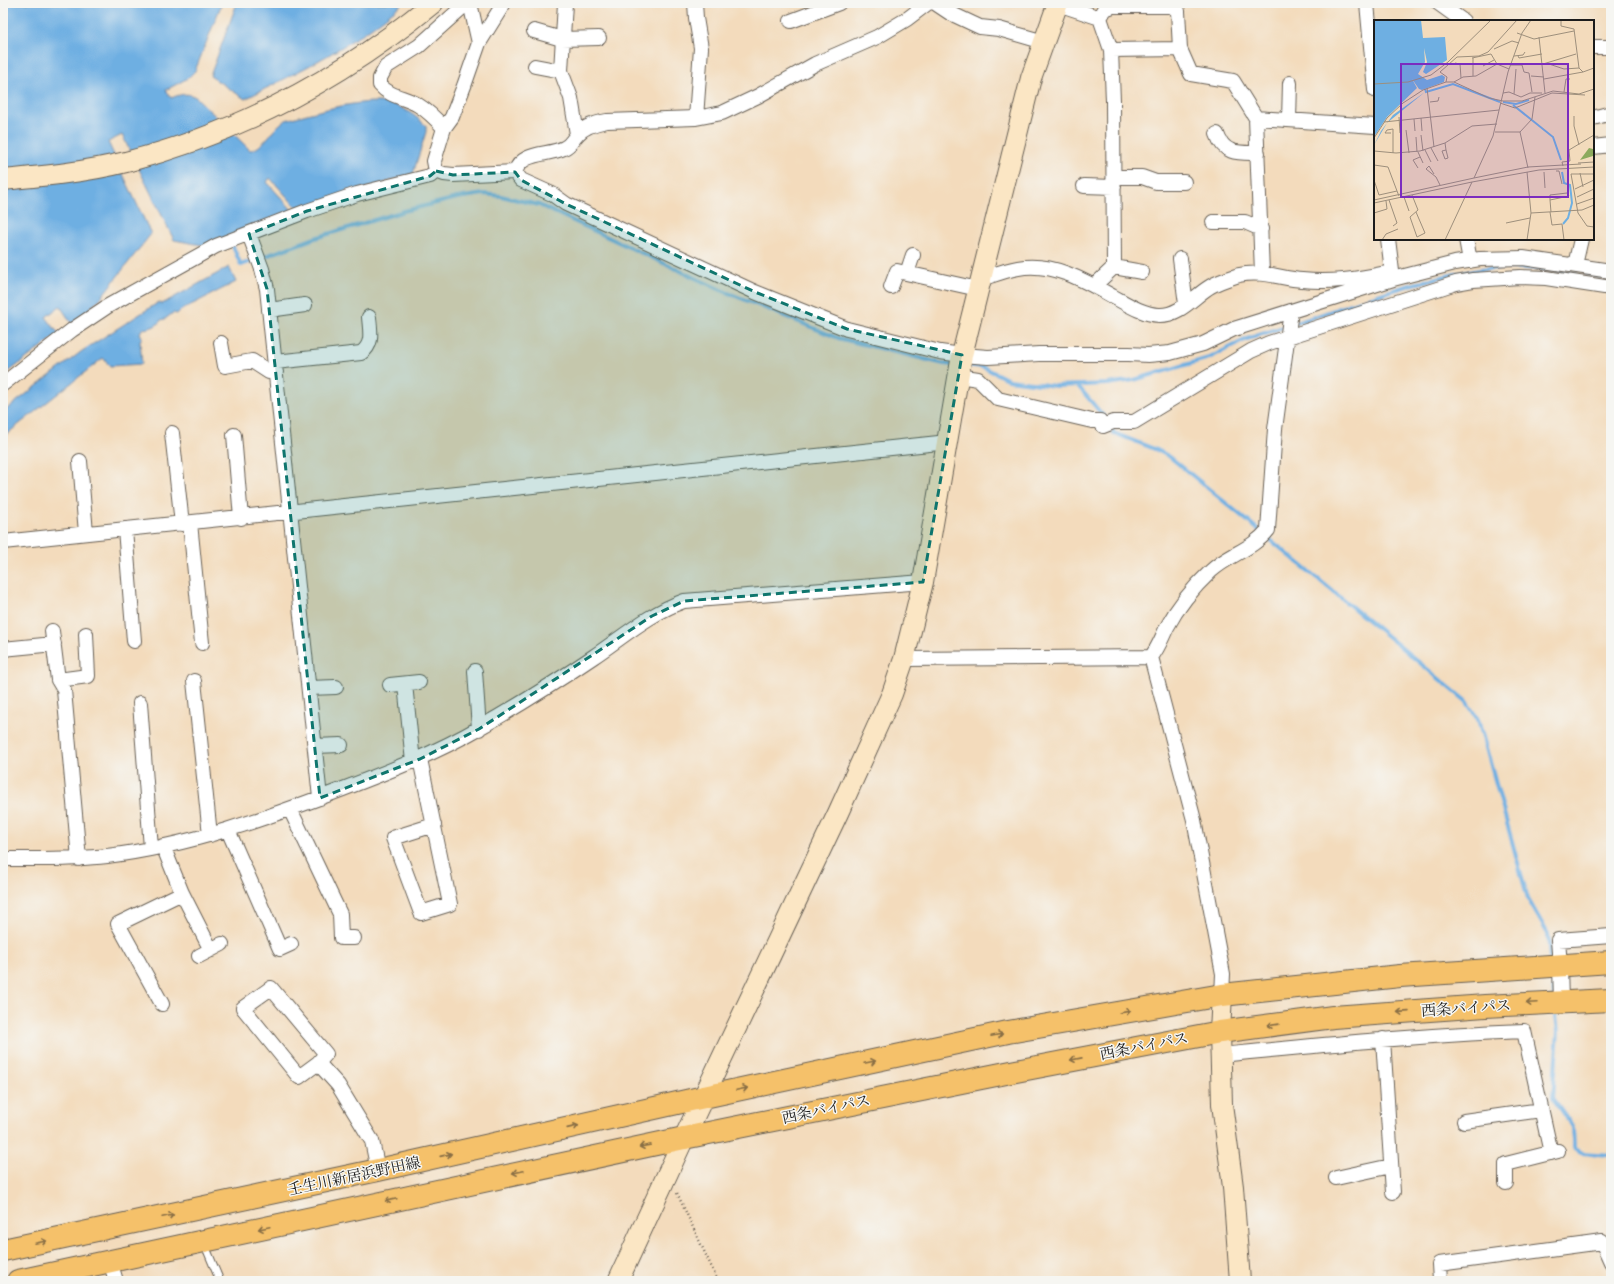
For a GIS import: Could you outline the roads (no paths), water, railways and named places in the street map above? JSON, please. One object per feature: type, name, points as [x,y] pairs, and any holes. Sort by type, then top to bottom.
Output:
[{"type":"main road","points":[[704,1097],[1008,1032],[1222,996],[1393,977],[1611,962]]},
{"type":"main road","name":"西条バイパス","points":[[684,1138],[1024,1069],[1220,1032],[1333,1017],[1561,1002],[1607,1001]]},
{"type":"main road","name":"壬生川新居浜野田線","points":[[3,1250],[378,1170],[704,1097]]},
{"type":"main road","name":"壬生川新居浜野田線","points":[[27,1280],[113,1271],[203,1241],[684,1138]]},
{"type":"street","points":[[3,180],[70,172],[126,162],[216,133],[286,102],[339,72],[401,29],[433,3]]},
{"type":"street","points":[[444,128],[434,117],[418,105],[387,93],[380,85],[380,78],[386,67],[419,46],[469,3],[479,43]]},
{"type":"street","points":[[436,171],[434,161],[444,128],[452,117],[479,43],[504,3]]},
{"type":"street","points":[[565,3],[561,71],[571,98],[577,134]]},
{"type":"street","points":[[695,3],[701,48],[696,118]]},
{"type":"street","points":[[791,20],[839,3]]},
{"type":"street","points":[[515,172],[517,166],[522,160],[530,156],[553,152],[564,148],[570,144],[577,134],[585,128],[607,121],[696,118],[722,113],[758,96],[815,64],[877,37],[907,19],[928,3]]},
{"type":"street","points":[[935,3],[950,13],[980,27],[999,29],[1044,42]]},
{"type":"street","points":[[618,1281],[845,798],[892,694],[904,659],[923,582],[960,365],[1031,78],[1058,3],[1100,18]]},
{"type":"street","points":[[1367,3],[1374,79]]},
{"type":"street","points":[[1438,3],[1462,20]]},
{"type":"street","points":[[1094,286],[1114,267],[1111,50],[1100,18],[1105,9],[1113,6],[1172,6],[1178,11],[1180,22],[1180,49],[1191,74],[1233,81],[1256,118],[1262,273]]},
{"type":"street","points":[[534,31],[562,39],[599,38]]},
{"type":"street","points":[[1594,47],[1611,48]]},
{"type":"street","points":[[1111,50],[1180,49]]},
{"type":"street","points":[[535,66],[561,71]]},
{"type":"street","points":[[1289,120],[1290,83]]},
{"type":"street","points":[[1594,118],[1611,113]]},
{"type":"street","points":[[1256,118],[1374,126]]},
{"type":"street","points":[[1218,134],[1220,144],[1227,149],[1239,153],[1258,153]]},
{"type":"street","points":[[1594,147],[1611,145]]},
{"type":"street","points":[[436,171],[453,175],[515,172]]},
{"type":"street","points":[[3,384],[72,330],[108,306],[216,246],[307,211],[357,194],[430,176],[436,171]]},
{"type":"street","points":[[515,172],[521,180],[552,194],[566,204],[754,292],[847,329],[932,351],[960,365],[978,379],[998,399],[1092,421],[1100,421],[1103,426],[1113,422],[1134,422],[1251,351],[1288,334],[1456,283],[1472,280],[1533,278],[1568,281],[1611,288]]},
{"type":"street","points":[[1084,186],[1142,177],[1156,182],[1184,182]]},
{"type":"street","points":[[1213,222],[1245,222],[1261,228]]},
{"type":"street","points":[[248,234],[262,269],[269,310],[320,798]]},
{"type":"street","points":[[1388,240],[1393,275]]},
{"type":"street","points":[[1466,240],[1470,261]]},
{"type":"street","points":[[1575,265],[1581,240]]},
{"type":"street","points":[[907,273],[913,255]]},
{"type":"street","points":[[891,287],[897,271],[980,284],[1018,268],[1031,267],[1065,273],[1149,314],[1161,315],[1172,314],[1220,281],[1240,275],[1262,273],[1301,280],[1331,282],[1393,275],[1470,261],[1523,258],[1611,271]]},
{"type":"street","points":[[1180,259],[1186,304]]},
{"type":"street","points":[[1114,267],[1142,272]]},
{"type":"street","points":[[960,365],[988,357],[1046,354],[1157,355],[1203,344],[1234,329],[1291,313],[1393,275]]},
{"type":"street","points":[[269,310],[305,305]]},
{"type":"street","points":[[904,659],[1151,656],[1157,649],[1167,627],[1180,606],[1196,586],[1212,570],[1260,541],[1268,530],[1275,429],[1291,313]]},
{"type":"street","points":[[222,343],[225,366],[252,361],[269,372],[276,367],[361,353],[368,349],[370,342],[369,317]]},
{"type":"street","points":[[172,432],[202,643]]},
{"type":"street","points":[[234,435],[240,518]]},
{"type":"street","points":[[3,542],[948,442]]},
{"type":"street","points":[[80,461],[86,533]]},
{"type":"street","points":[[125,529],[134,641]]},
{"type":"street","points":[[3,859],[79,859],[108,856],[157,847],[228,830],[320,798],[416,760],[479,729],[593,657],[652,616],[670,606],[684,601],[923,582]]},
{"type":"street","points":[[58,680],[88,676],[86,634]]},
{"type":"street","points":[[3,649],[53,637],[58,680],[64,690],[79,859]]},
{"type":"street","points":[[1151,656],[1194,820],[1223,974],[1220,1032],[1223,1111],[1233,1187],[1240,1281]]},
{"type":"street","points":[[475,671],[479,729]]},
{"type":"street","points":[[194,681],[210,835]]},
{"type":"street","points":[[390,686],[419,682]]},
{"type":"street","points":[[405,684],[416,760],[434,825],[450,904],[421,913],[393,838],[434,825]]},
{"type":"street","points":[[309,688],[336,687]]},
{"type":"street","points":[[140,703],[157,847],[211,950]]},
{"type":"street","points":[[315,746],[341,745]]},
{"type":"street","points":[[290,809],[340,914],[341,938],[354,938]]},
{"type":"street","points":[[228,830],[280,949],[291,944]]},
{"type":"street","points":[[162,1004],[118,924],[182,893]]},
{"type":"street","points":[[1561,1002],[1558,940],[1611,936]]},
{"type":"street","points":[[271,988],[326,1054],[318,1063],[299,1077],[243,1008],[271,988]]},
{"type":"street","points":[[1220,1055],[1446,1034],[1524,1031],[1541,1110],[1554,1152],[1506,1164],[1506,1183]]},
{"type":"street","points":[[1383,1039],[1393,1192]]},
{"type":"street","points":[[318,1063],[338,1085],[372,1141],[378,1170]]},
{"type":"street","points":[[1464,1122],[1541,1110]]},
{"type":"street","points":[[1336,1178],[1391,1166]]},
{"type":"street","points":[[1440,1281],[1439,1264],[1602,1242],[1611,1262]]},
{"type":"lane","points":[[203,1241],[220,1281]]},
{"type":"water","points":[[3,3],[222,3],[195,71],[188,78],[166,90],[171,98],[184,94],[197,98],[250,150],[260,146],[281,123],[286,120],[351,104],[377,102],[392,104],[418,118],[426,126],[426,132],[413,174],[298,209],[270,178],[267,182],[293,211],[207,246],[174,240],[122,135],[108,142],[151,234],[98,301],[72,324],[60,306],[46,317],[59,334],[3,376]]},
{"type":"water","points":[[237,3],[403,3],[385,18],[347,44],[307,67],[245,99],[210,76]]},
{"type":"water","points":[[229,267],[236,282],[181,310],[177,314],[173,313],[161,320],[155,326],[142,329],[140,333],[142,337],[140,341],[142,364],[110,366],[103,358],[3,437],[3,412],[82,351],[159,302],[162,304]]},
{"type":"waterway","points":[[231,242],[241,265],[315,238],[404,211],[457,198],[484,194],[501,196],[539,205],[721,290],[838,338],[944,364],[954,365]]},
{"type":"waterway","points":[[1293,324],[1394,290],[1445,276],[1471,271],[1497,268],[1517,268],[1576,273]]},
{"type":"waterway","points":[[1586,274],[1611,279]]},
{"type":"waterway","points":[[965,365],[983,367],[1009,380],[1055,386],[1108,384],[1134,380],[1209,358],[1247,339],[1286,326]]},
{"type":"waterway","points":[[1078,386],[1106,419]]},
{"type":"waterway","points":[[1110,425],[1114,433],[1157,450],[1170,457],[1466,701],[1478,719],[1528,899],[1548,934],[1550,959]]},
{"type":"waterway","points":[[1552,972],[1554,997]]},
{"type":"waterway","points":[[1555,1009],[1558,1031],[1553,1098],[1573,1127],[1574,1148],[1581,1153],[1611,1155]]}]
